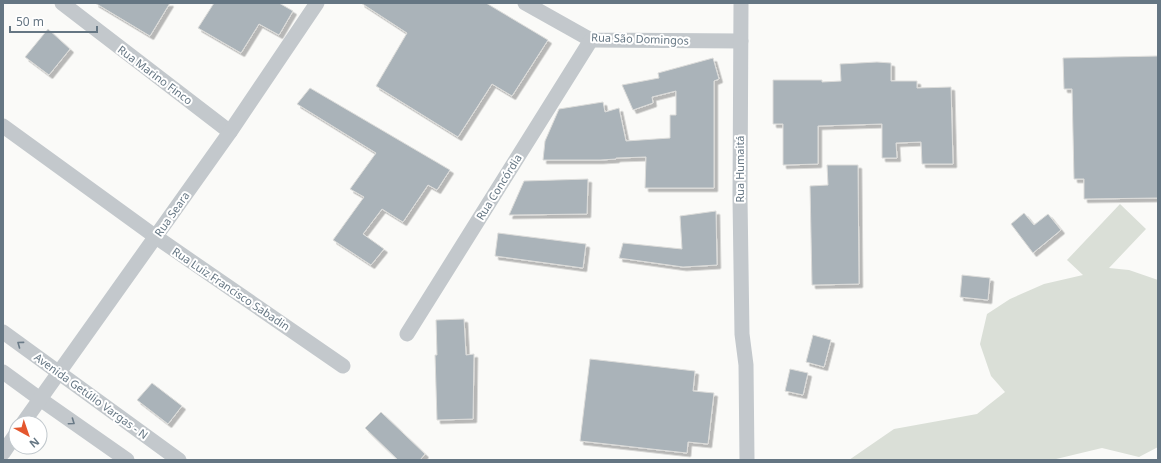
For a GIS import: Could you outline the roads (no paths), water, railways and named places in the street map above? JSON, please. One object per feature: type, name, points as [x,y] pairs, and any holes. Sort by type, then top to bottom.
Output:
[{"type":"street","name":"Rua Marino Finco","points":[[62,3],[230,132]]},
{"type":"street","name":"Rua Seara","points":[[29,415],[156,238],[317,3]]},
{"type":"street","name":"Rua São Domingos","points":[[525,3],[591,40],[741,41]]},
{"type":"street","name":"Rua Humaitá","points":[[741,3],[740,198],[742,334],[746,365],[747,460]]},
{"type":"street","name":"Rua Concórdia","points":[[407,334],[591,40]]},
{"type":"street","name":"Rua Luiz Francisco Sabadin","points":[[3,126],[156,238],[343,366]]},
{"type":"street","name":"Avenida Getúlio Vargas - N","points":[[3,332],[179,460]]},
{"type":"street","points":[[3,372],[40,400],[127,460]]}]
